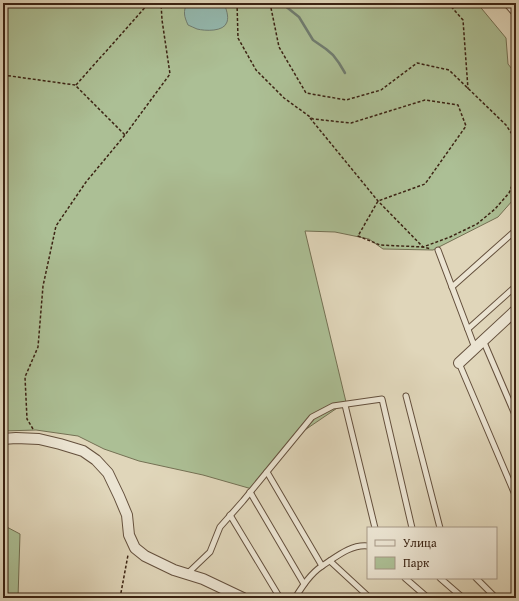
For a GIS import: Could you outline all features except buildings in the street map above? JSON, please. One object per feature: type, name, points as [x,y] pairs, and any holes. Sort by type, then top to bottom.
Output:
[{"type":"street","points":[[509,3],[516,11]]},
{"type":"street","points":[[459,363],[516,310]]},
{"type":"street","points":[[3,439],[39,439],[83,451],[96,460],[108,473],[126,515],[129,535],[135,548],[145,556],[174,570],[202,579],[242,598]]},
{"type":"lane","points":[[452,287],[516,230]]},
{"type":"lane","points":[[438,250],[475,348]]},
{"type":"lane","points":[[468,329],[516,286]]},
{"type":"lane","points":[[483,340],[516,417]]},
{"type":"lane","points":[[459,363],[516,497]]},
{"type":"lane","points":[[406,396],[440,527]]},
{"type":"lane","points":[[187,574],[210,552],[220,527],[312,417],[333,406],[382,399],[412,527]]},
{"type":"lane","points":[[345,405],[375,527]]},
{"type":"lane","points":[[267,472],[322,566]]},
{"type":"lane","points":[[250,492],[304,584]]},
{"type":"lane","points":[[230,515],[280,598]]},
{"type":"lane","points":[[295,598],[316,570],[346,550],[367,546]]},
{"type":"lane","points":[[330,561],[370,598]]},
{"type":"lane","points":[[406,579],[428,598]]},
{"type":"lane","points":[[441,579],[463,598]]},
{"type":"lane","points":[[477,579],[496,598]]},
{"type":"path","points":[[75,85],[149,3]]},
{"type":"path","points":[[39,439],[27,419],[25,377],[38,347],[43,286],[56,226],[86,182],[125,135],[170,74],[161,3]]},
{"type":"path","points":[[237,3],[238,38],[256,70],[284,98],[313,119],[351,123],[424,100],[458,105],[466,126],[425,184],[378,201],[358,236],[380,246],[438,250]]},
{"type":"path","points":[[270,3],[279,47],[306,93],[346,100],[382,90],[417,63],[448,70],[506,125],[516,140]]},
{"type":"path","points":[[448,3],[463,20],[468,89]]},
{"type":"path","points":[[3,75],[75,85],[125,135]]},
{"type":"path","points":[[307,115],[378,201],[424,248]]},
{"type":"path","points":[[424,248],[477,224],[495,209],[509,193],[516,176]]},
{"type":"path","points":[[120,598],[131,540]]},
{"type":"green space","points":[[3,3],[477,3],[506,38],[508,64],[516,74],[516,198],[498,217],[433,250],[383,249],[369,239],[335,232],[305,231],[346,402],[299,434],[252,489],[203,475],[139,461],[104,449],[78,436],[36,430],[3,431]]},
{"type":"green space","points":[[3,525],[20,534],[18,598],[3,598]]},
{"type":"water","points":[[187,3],[224,3],[228,20],[222,28],[214,30],[196,29],[188,25],[184,14]]},
{"type":"waterway","points":[[280,3],[299,17],[313,40],[333,55],[345,73]]}]
